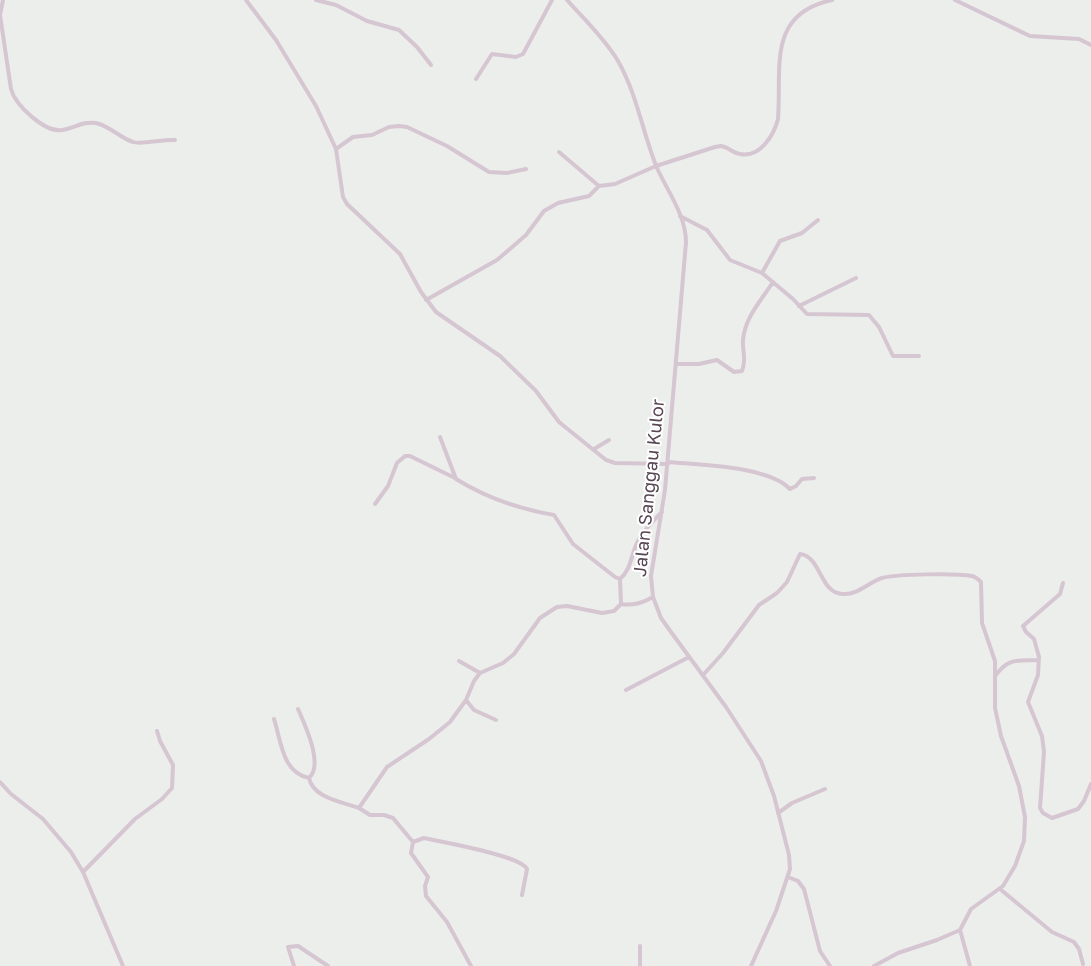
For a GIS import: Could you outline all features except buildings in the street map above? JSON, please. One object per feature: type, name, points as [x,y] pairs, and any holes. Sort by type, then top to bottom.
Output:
[{"type":"street","points":[[3,0],[0,15],[11,89],[17,102],[33,117],[57,130],[84,122],[98,124],[136,143],[175,140]]},
{"type":"street","points":[[246,0],[276,40],[316,106],[336,149],[343,196],[347,204],[400,254],[426,300],[442,318],[500,356],[536,391],[559,422],[611,462],[668,463],[749,472],[779,480],[790,489],[796,486],[802,479],[814,478]]},
{"type":"street","points":[[316,0],[336,5],[368,21],[399,30],[417,47],[431,65]]},
{"type":"street","points":[[476,79],[492,54],[516,56],[523,54],[552,0]]},
{"type":"street","name":"Jalan Sanggau Kulor","points":[[567,0],[619,62],[628,82],[656,166],[685,229],[686,242],[668,463],[651,576],[653,597],[661,618],[703,675],[761,761],[769,779],[789,855],[788,877],[776,911],[750,966]]},
{"type":"street","points":[[426,300],[497,260],[526,235],[540,214],[565,200],[589,196],[599,186],[615,184],[656,166],[722,146],[741,154],[755,151],[764,145],[775,130],[778,119],[780,46],[783,34],[794,18],[810,8],[832,0]]},
{"type":"street","points":[[955,0],[1030,36],[1079,39],[1091,45]]},
{"type":"street","points":[[336,149],[352,137],[372,135],[389,127],[399,126],[407,127],[447,146],[489,172],[507,174],[526,169]]},
{"type":"street","points":[[559,152],[599,186]]},
{"type":"street","points":[[680,216],[707,230],[730,260],[762,273],[807,314],[813,316],[841,313],[869,314],[879,327],[893,356],[919,356]]},
{"type":"street","points":[[762,273],[780,241],[802,233],[818,220]]},
{"type":"street","points":[[799,306],[856,278]]},
{"type":"street","points":[[676,364],[699,364],[717,360],[734,372],[742,371],[745,358],[743,341],[749,320],[773,282]]},
{"type":"street","points":[[440,437],[456,479]]},
{"type":"street","points":[[594,449],[609,440]]},
{"type":"street","points":[[375,504],[388,486],[398,464],[405,456],[410,456],[487,495],[535,512],[554,515],[574,544],[620,579]]},
{"type":"street","points":[[621,604],[620,579],[626,572],[637,543],[650,524],[662,512]]},
{"type":"street","points":[[703,675],[723,653],[759,605],[777,593],[787,582],[798,556],[802,554],[815,566],[831,590],[843,594],[854,592],[883,578],[961,575],[977,578],[982,585],[982,624],[994,655],[994,700],[1000,730],[1016,774],[1026,830],[1015,866],[1000,889],[971,909],[960,930],[898,953],[874,966]]},
{"type":"street","points":[[1064,583],[1060,594],[1023,626],[1026,632],[1034,639],[1039,660],[1038,675],[1028,702],[1042,736],[1044,752],[1040,808],[1043,813],[1052,818],[1078,809],[1084,802],[1091,784]]},
{"type":"street","points":[[359,808],[387,767],[443,729],[466,700],[474,681],[480,673],[503,663],[514,654],[540,618],[549,610],[567,606],[608,613],[621,604],[642,603],[653,597]]},
{"type":"street","points":[[626,690],[689,657]]},
{"type":"street","points":[[995,676],[1004,664],[1039,660]]},
{"type":"street","points":[[459,661],[480,673]]},
{"type":"street","points":[[466,700],[474,710],[496,720]]},
{"type":"street","points":[[298,709],[315,761],[315,768],[309,778]]},
{"type":"street","points":[[274,719],[286,761],[296,771],[309,778],[313,788],[359,808],[370,815],[384,815],[393,818],[413,842]]},
{"type":"street","points":[[83,872],[135,819],[162,799],[172,788],[173,765],[160,742],[157,730]]},
{"type":"street","points":[[0,782],[11,794],[50,826],[64,841],[83,872],[123,966]]},
{"type":"street","points":[[778,813],[792,802],[824,789]]},
{"type":"street","points":[[413,842],[424,838],[496,854],[523,863],[527,868],[522,895]]},
{"type":"street","points":[[413,842],[411,853],[428,877],[425,886],[426,896],[447,922],[471,966]]},
{"type":"street","points":[[788,877],[798,880],[804,889],[820,950],[830,966]]},
{"type":"street","points":[[1000,889],[1052,932],[1074,942],[1079,949],[1083,964]]},
{"type":"street","points":[[960,930],[970,966]]},
{"type":"street","points":[[294,966],[288,951],[288,947],[293,945],[298,946],[328,966]]},
{"type":"street","points":[[640,946],[640,966]]}]
